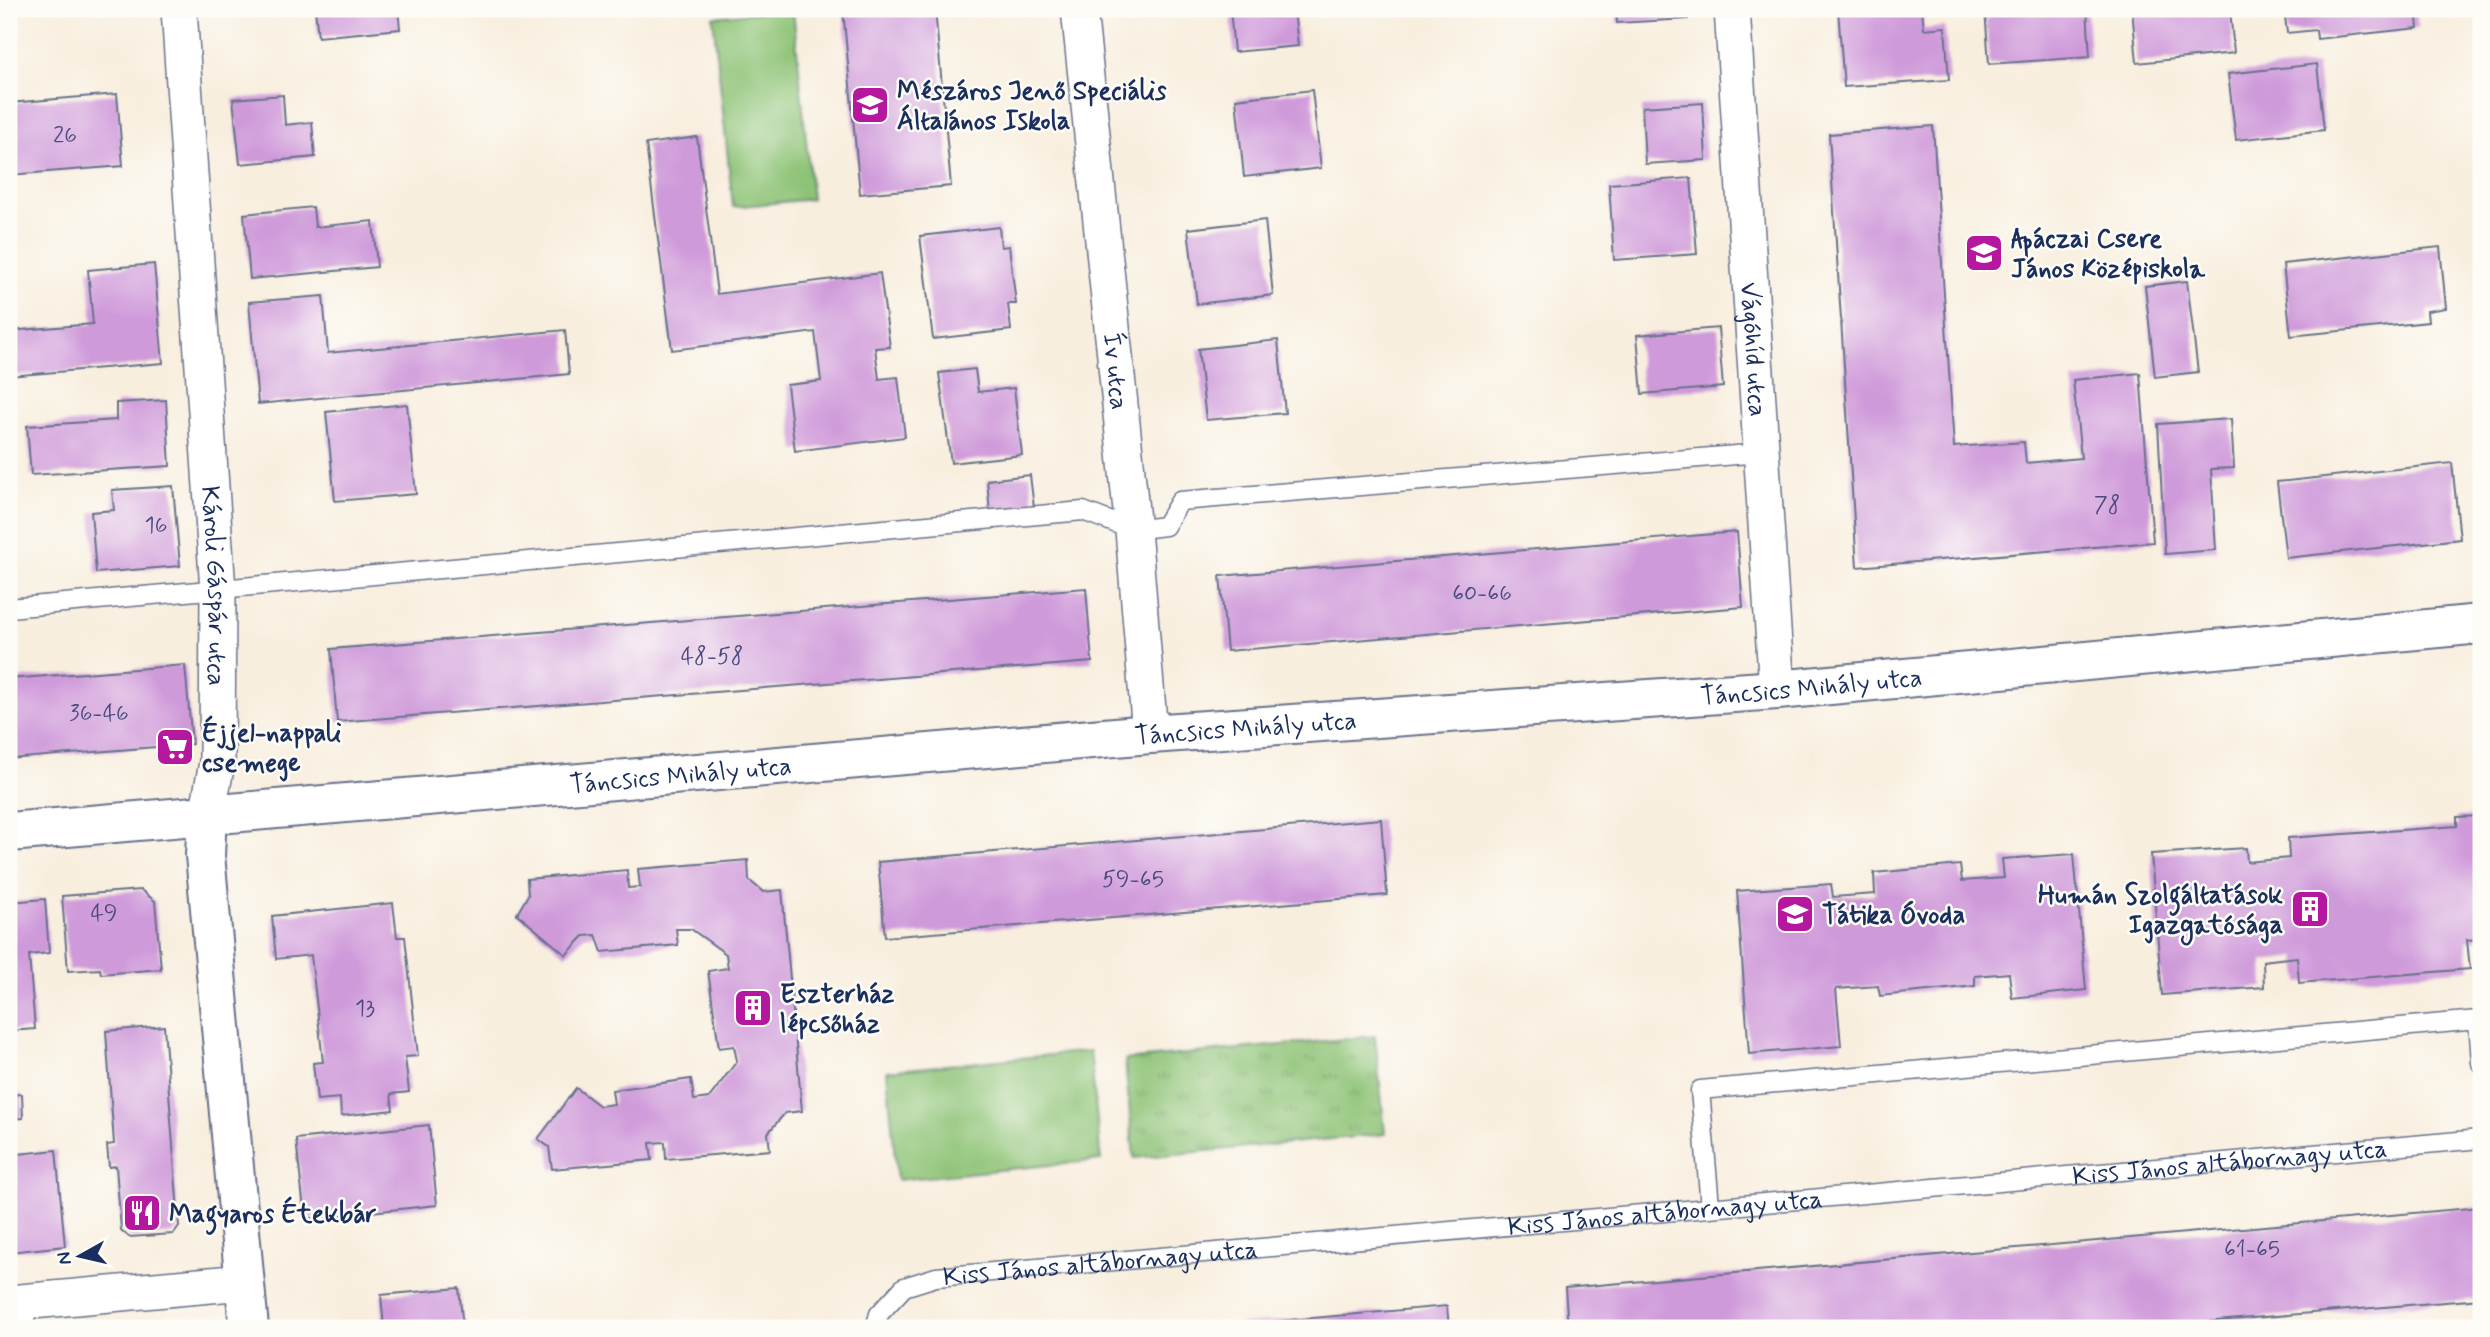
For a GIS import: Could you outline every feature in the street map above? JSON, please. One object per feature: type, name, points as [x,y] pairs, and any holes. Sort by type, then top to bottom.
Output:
[{"type":"street","name":"Károli Gáspár utca","points":[[179,9],[218,591],[218,763],[207,815],[205,855],[249,1328]]},
{"type":"street","name":"Ív utca","points":[[1079,9],[1133,530],[1150,734]]},
{"type":"street","name":"Vágóhíd utca","points":[[1732,9],[1777,690]]},
{"type":"street","name":"Táncsics Mihály utca","points":[[9,832],[1150,734],[1777,690],[2481,624]]},
{"type":"street","points":[[19,1311],[244,1282]]},
{"type":"lane","points":[[9,608],[1083,510],[1133,530],[1165,526],[1180,502],[1760,453]]},
{"type":"lane","points":[[1710,1206],[1700,1090],[2478,1020],[2481,1063]]},
{"type":"lane","name":"Kiss János altábornagy utca","points":[[876,1328],[879,1314],[904,1287],[936,1277],[2481,1139]]},
{"type":"green space","points":[[793,9],[812,199],[733,207],[713,17]]},
{"type":"green space","points":[[1375,1036],[1385,1134],[1134,1158],[1125,1060]]},
{"type":"green space","points":[[1090,1051],[1101,1160],[897,1180],[887,1071]]},
{"type":"building","points":[[315,9],[398,9],[400,29],[318,37]]},
{"type":"building","points":[[843,9],[935,9],[951,186],[860,194]]},
{"type":"building","points":[[1230,9],[1294,9],[1298,46],[1234,52]]},
{"type":"building","points":[[1616,9],[1688,9],[1688,19],[1617,23]]},
{"type":"building","points":[[1838,9],[1922,9],[1924,29],[1945,27],[1949,80],[1844,87]]},
{"type":"building","points":[[1985,9],[2087,9],[2090,57],[1989,64]]},
{"type":"building","points":[[2132,9],[2230,9],[2234,53],[2137,63]]},
{"type":"building","points":[[2284,9],[2416,9],[2418,28],[2317,39],[2316,30],[2287,33]]},
{"type":"building","points":[[2317,64],[2324,130],[2236,140],[2228,74]]},
{"type":"building","points":[[1312,90],[1321,168],[1244,177],[1236,99]]},
{"type":"building","points":[[117,94],[123,166],[9,175],[9,103]]},
{"type":"building","points":[[283,95],[285,125],[312,122],[315,157],[240,164],[233,99]]},
{"type":"building","points":[[1703,103],[1706,160],[1645,164],[1642,107]]},
{"type":"building","points":[[1933,126],[1954,447],[2024,442],[2026,463],[2081,458],[2073,380],[2140,373],[2153,542],[1857,567],[1829,134]]},
{"type":"building","points":[[697,137],[717,294],[880,273],[890,347],[875,348],[879,379],[898,377],[905,437],[795,451],[787,385],[821,381],[815,332],[672,350],[646,144]]},
{"type":"building","points":[[1691,178],[1697,254],[1614,260],[1609,184]]},
{"type":"building","points":[[313,207],[315,227],[373,221],[377,267],[250,279],[244,214]]},
{"type":"building","points":[[1265,220],[1273,295],[1197,304],[1188,229]]},
{"type":"building","points":[[999,227],[1001,247],[1009,246],[1016,304],[1008,304],[1011,330],[933,339],[920,236]]},
{"type":"building","points":[[2440,247],[2446,308],[2427,311],[2428,322],[2291,336],[2283,264]]},
{"type":"building","points":[[154,264],[163,363],[9,376],[9,331],[93,324],[88,270]]},
{"type":"building","points":[[2187,281],[2198,372],[2155,377],[2145,286]]},
{"type":"building","points":[[323,296],[328,353],[565,330],[569,374],[258,404],[249,302]]},
{"type":"building","points":[[1718,328],[1723,387],[1642,394],[1637,335]]},
{"type":"building","points":[[1278,340],[1285,413],[1206,420],[1198,349]]},
{"type":"building","points":[[975,369],[978,392],[1014,388],[1022,455],[951,463],[939,373]]},
{"type":"building","points":[[166,400],[170,466],[31,475],[27,426],[116,420],[116,403]]},
{"type":"building","points":[[407,404],[416,494],[335,501],[326,412]]},
{"type":"building","points":[[2231,419],[2234,468],[2211,469],[2216,550],[2165,554],[2158,424]]},
{"type":"building","points":[[2452,463],[2460,539],[2286,558],[2277,482]]},
{"type":"building","points":[[1030,475],[1034,508],[990,513],[987,480]]},
{"type":"building","points":[[173,486],[180,566],[96,573],[91,512],[114,510],[112,490]]},
{"type":"building","points":[[1737,532],[1743,607],[1227,651],[1220,576]]},
{"type":"building","points":[[1086,588],[1092,662],[337,722],[331,649]]},
{"type":"building","points":[[185,665],[192,744],[9,759],[9,679]]},
{"type":"building","name":"Humán Szolgáltatások Igazgatósága","points":[[2481,816],[2481,939],[2467,940],[2470,969],[2299,983],[2297,957],[2263,961],[2264,987],[2162,995],[2151,854],[2246,848],[2247,862],[2289,858],[2288,838],[2457,826],[2457,817]]},
{"type":"building","points":[[1381,819],[1387,895],[885,937],[878,862]]},
{"type":"building","points":[[2074,854],[2086,990],[2012,998],[2009,973],[1975,976],[1975,986],[1880,996],[1878,986],[1836,989],[1841,1046],[1749,1054],[1737,891],[1831,884],[1833,897],[1875,894],[1874,873],[1960,865],[1962,881],[2004,878],[2002,859]]},
{"type":"building","name":"Eszterház lépcsőház","points":[[748,860],[749,880],[763,892],[782,890],[802,1111],[785,1113],[768,1133],[770,1150],[666,1159],[665,1142],[650,1143],[652,1160],[552,1169],[549,1147],[538,1139],[576,1088],[600,1106],[614,1104],[612,1090],[691,1079],[694,1100],[709,1098],[737,1061],[734,1046],[719,1048],[708,971],[728,968],[726,954],[691,929],[676,929],[678,945],[602,952],[596,935],[584,936],[566,955],[517,914],[528,895],[527,879],[627,870],[628,888],[640,887],[638,869]]},
{"type":"building","points":[[141,890],[155,901],[161,969],[101,974],[100,969],[68,971],[62,896]]},
{"type":"building","points":[[45,899],[49,953],[29,955],[35,1029],[9,1031],[9,902]]},
{"type":"building","points":[[393,903],[397,937],[405,937],[418,1056],[405,1057],[409,1092],[391,1094],[393,1110],[341,1116],[340,1098],[317,1100],[313,1063],[323,1062],[311,955],[276,959],[272,916]]},
{"type":"building","points":[[164,1026],[179,1226],[173,1234],[129,1237],[121,1230],[116,1166],[109,1167],[107,1145],[114,1144],[106,1031]]},
{"type":"building","points":[[22,1094],[23,1118],[9,1119],[9,1095]]},
{"type":"building","points":[[429,1125],[437,1205],[305,1219],[296,1139]]},
{"type":"building","points":[[56,1150],[65,1246],[9,1252],[9,1155]]},
{"type":"building","points":[[2481,1207],[2481,1299],[2132,1328],[1568,1328],[1565,1288]]},
{"type":"building","points":[[459,1288],[463,1328],[384,1328],[381,1295]]},
{"type":"building","points":[[1447,1306],[1449,1328],[1223,1328],[1223,1326]]},
{"type":"place","name":"Mészáros Jenő Speciális Általános Iskola","points":[[870,105]]},
{"type":"place","name":"Apáczai Csere János Középiskola","points":[[1984,253]]},
{"type":"place","name":"Éjjel-nappali csemege","points":[[175,747]]},
{"type":"place","name":"Humán Szolgáltatások Igazgatósága","points":[[2310,909]]},
{"type":"place","name":"Tátika Óvoda","points":[[1795,914]]},
{"type":"place","name":"Eszterház lépcsőház","points":[[753,1008]]},
{"type":"place","name":"Magyaros Étekbár","points":[[142,1213]]}]
